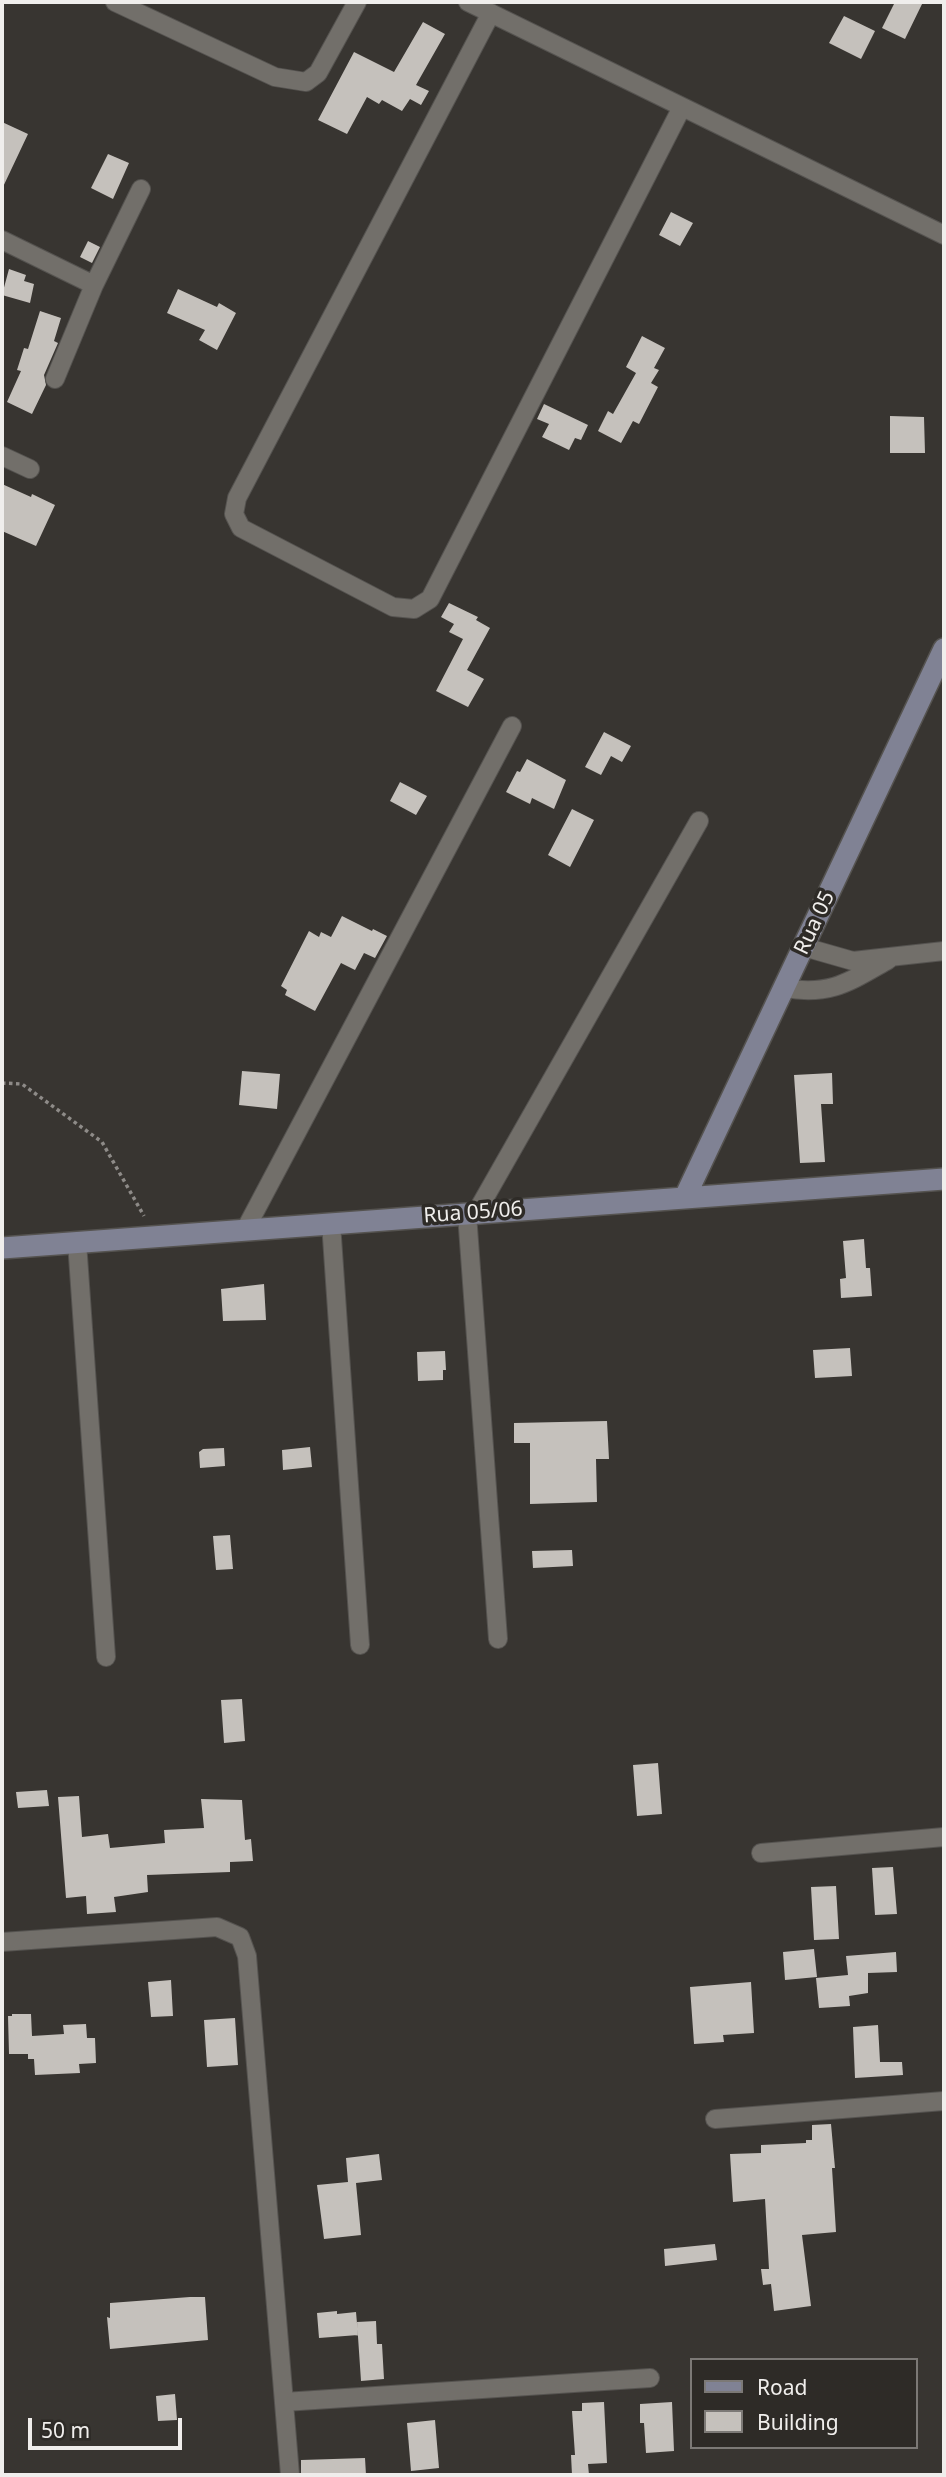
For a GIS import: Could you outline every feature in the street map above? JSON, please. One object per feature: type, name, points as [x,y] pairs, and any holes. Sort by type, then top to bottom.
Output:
[{"type":"street","points":[[115,2],[275,77],[306,82],[318,73],[357,2]]},
{"type":"street","points":[[468,2],[944,236]]},
{"type":"street","points":[[491,13],[237,498],[234,514],[241,528],[393,607],[414,609],[429,599],[682,107]]},
{"type":"street","points":[[55,379],[94,285],[141,189]]},
{"type":"street","points":[[2,240],[94,285]]},
{"type":"street","points":[[2,456],[30,470]]},
{"type":"street","name":"Rua 05","points":[[685,1197],[944,649]]},
{"type":"street","points":[[245,1230],[512,726]]},
{"type":"street","points":[[498,1639],[471,1213],[699,821]]},
{"type":"street","points":[[804,947],[853,961],[944,951]]},
{"type":"street","points":[[784,988],[807,992],[842,986],[896,956]]},
{"type":"street","name":"Rua 05/06","points":[[2,1248],[944,1179]]},
{"type":"street","points":[[331,1223],[360,1645]]},
{"type":"street","points":[[77,1242],[106,1657]]},
{"type":"street","points":[[761,1853],[944,1837]]},
{"type":"street","points":[[2,1942],[216,1927],[240,1937],[247,1956],[290,2475]]},
{"type":"street","points":[[715,2119],[944,2101]]},
{"type":"street","points":[[284,2402],[650,2378]]},
{"type":"path","points":[[2,1083],[22,1084],[102,1142],[155,1236]]},
{"type":"building","points":[[895,2],[923,2],[905,39],[882,28]]},
{"type":"building","points":[[844,16],[875,31],[861,59],[829,43]]},
{"type":"building","points":[[423,22],[445,34],[416,85],[429,91],[421,105],[410,99],[402,111],[382,100],[379,104],[367,97],[347,134],[318,120],[354,52],[394,72]]},
{"type":"building","points":[[2,122],[28,134],[2,189]]},
{"type":"building","points":[[108,154],[129,163],[113,199],[91,188]]},
{"type":"building","points":[[671,212],[693,223],[680,246],[659,235]]},
{"type":"building","points":[[88,241],[100,247],[92,263],[80,257]]},
{"type":"building","points":[[9,269],[26,275],[24,281],[34,284],[30,303],[2,295]]},
{"type":"building","points":[[178,289],[217,307],[219,303],[236,313],[217,350],[199,340],[205,330],[167,313]]},
{"type":"building","points":[[40,311],[61,318],[54,341],[58,343],[44,375],[46,385],[32,414],[7,402],[21,371],[17,370],[24,348],[28,349]]},
{"type":"building","points":[[642,336],[665,348],[654,368],[659,370],[651,383],[658,387],[639,424],[633,421],[621,443],[598,431],[608,411],[613,414],[636,373],[626,367]]},
{"type":"building","points":[[544,404],[588,425],[581,440],[575,438],[569,450],[542,437],[549,424],[537,419]]},
{"type":"building","points":[[890,416],[924,417],[925,453],[890,453]]},
{"type":"building","points":[[2,484],[55,505],[36,546],[2,531]]},
{"type":"building","points":[[449,603],[478,617],[476,620],[490,628],[467,670],[484,679],[468,707],[436,691],[463,639],[449,632],[454,624],[441,617]]},
{"type":"building","points":[[604,732],[631,746],[622,762],[611,756],[601,775],[585,767]]},
{"type":"building","points":[[527,759],[566,780],[554,809],[532,798],[530,804],[506,792]]},
{"type":"building","points":[[400,782],[427,796],[416,815],[390,801]]},
{"type":"building","points":[[572,809],[594,820],[570,867],[548,855]]},
{"type":"building","points":[[342,916],[387,936],[375,958],[364,953],[355,970],[341,963],[315,1011],[285,995],[287,990],[281,986],[309,931],[319,937],[321,932],[331,937]]},
{"type":"building","points":[[242,1071],[280,1074],[277,1109],[239,1105]]},
{"type":"building","points":[[832,1073],[833,1104],[821,1104],[825,1162],[800,1163],[794,1075]]},
{"type":"building","points":[[864,1239],[872,1296],[841,1298],[840,1279],[846,1278],[843,1241]]},
{"type":"building","points":[[264,1284],[266,1320],[223,1321],[221,1289]]},
{"type":"building","points":[[850,1348],[852,1376],[815,1378],[813,1350]]},
{"type":"building","points":[[445,1351],[446,1370],[443,1370],[443,1380],[418,1381],[417,1352]]},
{"type":"building","points":[[607,1421],[609,1459],[596,1459],[597,1502],[530,1504],[530,1443],[514,1443],[514,1423]]},
{"type":"building","points":[[310,1447],[312,1467],[283,1470],[282,1450]]},
{"type":"building","points":[[224,1448],[225,1466],[200,1468],[199,1452],[203,1449]]},
{"type":"building","points":[[230,1535],[233,1569],[216,1570],[213,1536]]},
{"type":"building","points":[[572,1550],[573,1566],[533,1568],[532,1551]]},
{"type":"building","points":[[242,1699],[245,1741],[224,1743],[221,1700]]},
{"type":"building","points":[[658,1763],[662,1814],[637,1816],[633,1765]]},
{"type":"building","points":[[47,1790],[49,1806],[18,1808],[16,1792]]},
{"type":"building","points":[[79,1796],[82,1837],[108,1834],[110,1848],[165,1843],[164,1830],[204,1828],[201,1799],[242,1800],[245,1840],[251,1839],[253,1861],[230,1862],[230,1872],[147,1875],[148,1892],[114,1897],[116,1912],[87,1914],[86,1896],[66,1898],[58,1797]]},
{"type":"building","points":[[893,1867],[897,1914],[875,1915],[872,1868]]},
{"type":"building","points":[[836,1886],[839,1939],[814,1940],[811,1887]]},
{"type":"building","points":[[814,1949],[817,1977],[785,1980],[783,1952]]},
{"type":"building","points":[[896,1952],[897,1972],[868,1973],[868,1993],[849,1996],[850,2006],[819,2008],[816,1978],[848,1975],[846,1956]]},
{"type":"building","points":[[171,1980],[173,2016],[151,2017],[148,1982]]},
{"type":"building","points":[[751,1982],[754,2033],[723,2035],[724,2042],[694,2044],[690,1987]]},
{"type":"building","points":[[31,2014],[32,2036],[64,2034],[63,2025],[86,2024],[87,2038],[95,2038],[96,2063],[79,2064],[80,2073],[35,2075],[34,2059],[28,2059],[28,2054],[9,2054],[8,2016]]},
{"type":"building","points":[[235,2018],[238,2065],[207,2067],[204,2020]]},
{"type":"building","points":[[878,2025],[880,2062],[902,2062],[903,2075],[855,2078],[853,2027]]},
{"type":"building","points":[[831,2124],[836,2232],[802,2235],[811,2306],[774,2311],[771,2284],[763,2285],[761,2269],[769,2269],[765,2199],[733,2202],[730,2154],[761,2153],[761,2145],[806,2143],[806,2140],[812,2140],[812,2125]]},
{"type":"building","points":[[379,2154],[382,2180],[356,2183],[361,2235],[324,2239],[317,2185],[348,2182],[346,2158]]},
{"type":"building","points":[[715,2244],[717,2260],[665,2266],[664,2249]]},
{"type":"building","points":[[205,2297],[208,2340],[110,2349],[107,2317],[110,2318],[110,2303]]},
{"type":"building","points":[[337,2311],[337,2314],[356,2312],[358,2335],[319,2338],[317,2313]]},
{"type":"building","points":[[376,2321],[377,2344],[382,2344],[384,2379],[361,2381],[357,2322]]},
{"type":"building","points":[[175,2394],[177,2420],[158,2421],[156,2396]]},
{"type":"building","points":[[604,2402],[607,2463],[588,2464],[589,2475],[572,2475],[571,2455],[575,2455],[572,2411],[582,2411],[582,2403]]},
{"type":"building","points":[[672,2402],[674,2451],[646,2453],[644,2423],[640,2423],[640,2404]]},
{"type":"building","points":[[435,2420],[439,2468],[411,2471],[407,2423]]},
{"type":"building","points":[[365,2458],[366,2475],[301,2475],[301,2460]]}]
